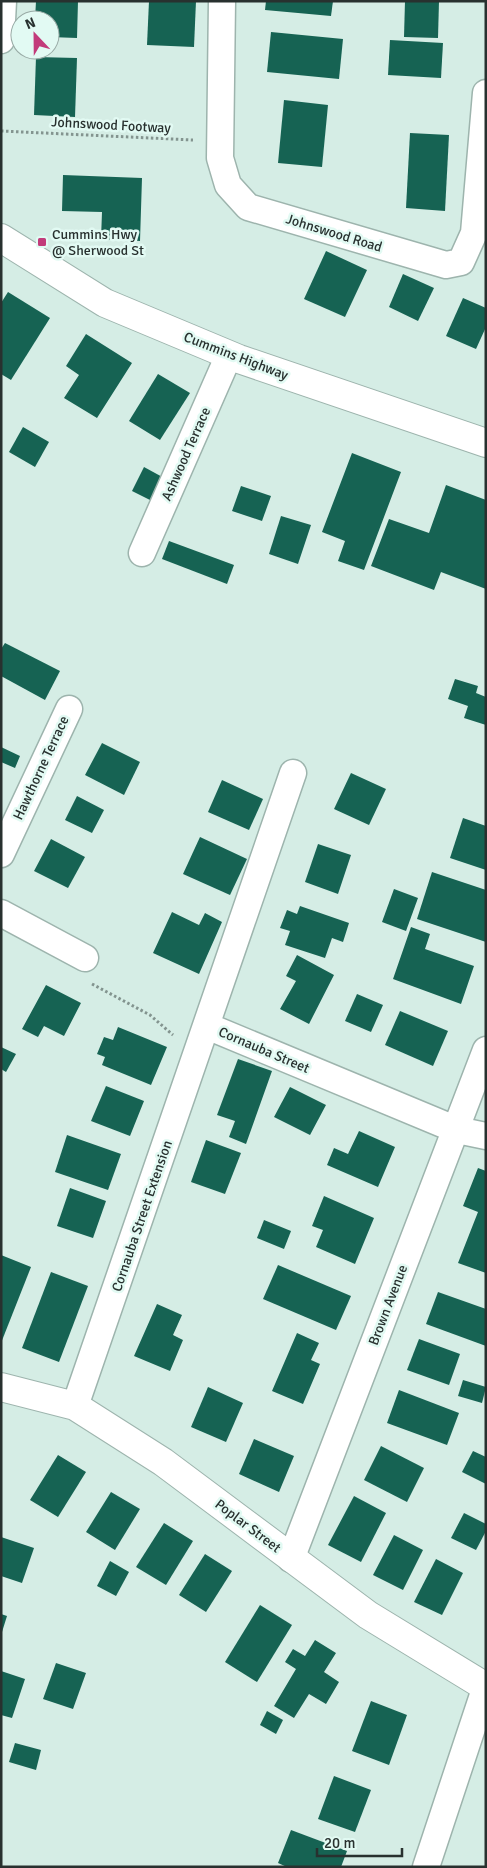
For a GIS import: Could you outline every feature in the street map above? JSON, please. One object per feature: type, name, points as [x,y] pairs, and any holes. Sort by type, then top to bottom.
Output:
[{"type":"street","points":[[1,40],[3,1]]},
{"type":"street","name":"Johnswood Road","points":[[222,1],[220,158],[228,185],[248,207],[446,265],[461,262],[474,233],[486,93]]},
{"type":"street","name":"Cummins Highway","points":[[1,238],[105,303],[229,354],[486,443]]},
{"type":"street","name":"Ashwood Terrace","points":[[142,553],[229,354]]},
{"type":"street","name":"Hawthorne Terrace","points":[[1,854],[69,709]]},
{"type":"street","name":"Cornauba Street","points":[[293,773],[207,1026],[457,1130],[486,1136]]},
{"type":"street","points":[[1,913],[85,969]]},
{"type":"street","name":"Cornauba Street Extension","points":[[75,1406],[207,1026]]},
{"type":"street","name":"Brown Avenue","points":[[291,1559],[457,1130],[486,1050]]},
{"type":"street","name":"Poplar Street","points":[[1,1387],[75,1406],[163,1462],[368,1615],[486,1687]]},
{"type":"street","points":[[426,1867],[486,1687]]},
{"type":"path","name":"Johnswood Footway","points":[[1,131],[220,142]]},
{"type":"path","points":[[85,969],[150,1015],[176,1038],[207,1026]]},
{"type":"building","points":[[36,1],[78,1],[77,38],[60,37],[60,10],[36,10]]},
{"type":"building","points":[[149,1],[196,1],[194,47],[147,45]]},
{"type":"building","points":[[266,1],[333,1],[331,16],[265,10]]},
{"type":"building","points":[[405,1],[439,1],[438,38],[404,37]]},
{"type":"building","points":[[271,32],[343,39],[339,79],[267,72]]},
{"type":"building","points":[[390,40],[443,43],[441,78],[388,75]]},
{"type":"building","points":[[77,58],[75,117],[34,115],[36,60]]},
{"type":"building","points":[[284,100],[328,105],[322,167],[278,163]]},
{"type":"building","points":[[410,133],[449,135],[445,211],[406,208]]},
{"type":"building","points":[[63,175],[142,178],[140,241],[101,239],[102,212],[62,211]]},
{"type":"building","points":[[326,251],[367,270],[345,317],[304,299]]},
{"type":"building","points":[[403,274],[434,288],[418,321],[389,307]]},
{"type":"building","points":[[8,292],[50,318],[11,380],[1,374],[1,303]]},
{"type":"building","points":[[463,298],[486,308],[486,327],[476,349],[446,336]]},
{"type":"building","points":[[86,334],[132,363],[97,418],[64,398],[79,375],[66,366]]},
{"type":"building","points":[[158,374],[190,393],[160,440],[129,421]]},
{"type":"building","points":[[23,427],[49,442],[35,467],[9,452]]},
{"type":"building","points":[[352,453],[401,472],[364,570],[338,561],[345,541],[322,532]]},
{"type":"building","points":[[144,467],[166,479],[154,502],[132,491]]},
{"type":"building","points":[[446,485],[486,500],[486,589],[441,572],[434,590],[371,566],[389,519],[429,533]]},
{"type":"building","points":[[241,486],[271,496],[262,521],[232,511]]},
{"type":"building","points":[[281,516],[311,525],[298,564],[269,554]]},
{"type":"building","points":[[169,541],[234,565],[227,584],[162,559]]},
{"type":"building","points":[[5,643],[60,671],[45,700],[1,676],[1,649]]},
{"type":"building","points":[[455,679],[478,686],[476,693],[486,697],[486,725],[464,718],[468,706],[448,699]]},
{"type":"building","points":[[102,743],[140,762],[124,795],[85,775]]},
{"type":"building","points":[[1,747],[20,756],[15,768],[1,762]]},
{"type":"building","points":[[351,773],[386,789],[369,825],[334,809]]},
{"type":"building","points":[[222,780],[263,799],[249,830],[208,812]]},
{"type":"building","points":[[77,796],[104,810],[92,833],[65,820]]},
{"type":"building","points":[[463,818],[486,826],[486,870],[450,858]]},
{"type":"building","points":[[200,837],[247,859],[230,895],[183,874]]},
{"type":"building","points":[[51,839],[85,857],[68,888],[34,871]]},
{"type":"building","points":[[318,844],[351,855],[338,894],[305,882]]},
{"type":"building","points":[[432,872],[486,890],[486,942],[417,919]]},
{"type":"building","points":[[394,889],[418,898],[406,931],[382,922]]},
{"type":"building","points":[[300,906],[349,923],[343,942],[332,938],[325,958],[285,945],[290,931],[280,928],[287,910],[297,914]]},
{"type":"building","points":[[172,912],[199,925],[205,913],[222,922],[199,974],[153,953]]},
{"type":"building","points":[[411,927],[430,934],[425,949],[474,966],[461,1004],[393,979]]},
{"type":"building","points":[[297,955],[334,975],[309,1024],[280,1009],[296,981],[286,976]]},
{"type":"building","points":[[46,985],[81,1003],[64,1036],[44,1026],[38,1037],[22,1029]]},
{"type":"building","points":[[357,994],[383,1005],[371,1032],[345,1021]]},
{"type":"building","points":[[400,1011],[448,1031],[433,1066],[385,1045]]},
{"type":"building","points":[[118,1027],[167,1047],[151,1085],[102,1065],[105,1057],[97,1054],[104,1037],[113,1040]]},
{"type":"building","points":[[1,1047],[16,1054],[6,1072],[1,1069]]},
{"type":"building","points":[[238,1059],[272,1071],[246,1144],[229,1137],[235,1121],[217,1115]]},
{"type":"building","points":[[106,1086],[144,1101],[130,1136],[91,1121]]},
{"type":"building","points":[[290,1087],[326,1105],[310,1135],[274,1117]]},
{"type":"building","points":[[359,1131],[395,1147],[378,1187],[327,1165],[334,1148],[348,1154]]},
{"type":"building","points":[[67,1135],[121,1154],[108,1190],[55,1172]]},
{"type":"building","points":[[206,1140],[241,1153],[225,1194],[191,1182]]},
{"type":"building","points":[[478,1168],[486,1171],[486,1273],[458,1263],[478,1212],[463,1206]]},
{"type":"building","points":[[70,1188],[106,1201],[93,1238],[57,1226]]},
{"type":"building","points":[[324,1196],[374,1218],[355,1264],[316,1247],[323,1230],[312,1226]]},
{"type":"building","points":[[264,1220],[291,1231],[284,1249],[257,1238]]},
{"type":"building","points":[[1,1255],[31,1267],[1,1343]]},
{"type":"building","points":[[278,1265],[351,1296],[336,1330],[263,1299]]},
{"type":"building","points":[[51,1272],[88,1286],[59,1362],[22,1348]]},
{"type":"building","points":[[438,1292],[486,1309],[486,1346],[426,1324]]},
{"type":"building","points":[[157,1304],[182,1315],[173,1335],[183,1340],[170,1371],[134,1356]]},
{"type":"building","points":[[297,1333],[319,1343],[311,1360],[320,1364],[303,1404],[272,1391]]},
{"type":"building","points":[[419,1339],[460,1354],[449,1385],[407,1370]]},
{"type":"building","points":[[463,1380],[486,1387],[482,1403],[458,1396]]},
{"type":"building","points":[[208,1387],[243,1403],[226,1442],[191,1427]]},
{"type":"building","points":[[399,1390],[459,1413],[447,1445],[387,1423]]},
{"type":"building","points":[[254,1439],[294,1456],[279,1492],[239,1474]]},
{"type":"building","points":[[381,1446],[424,1468],[407,1502],[364,1480]]},
{"type":"building","points":[[473,1451],[486,1457],[486,1484],[462,1472]]},
{"type":"building","points":[[58,1455],[86,1472],[58,1517],[30,1500]]},
{"type":"building","points":[[111,1492],[140,1509],[115,1550],[86,1532]]},
{"type":"building","points":[[354,1496],[386,1513],[361,1562],[328,1545]]},
{"type":"building","points":[[464,1513],[486,1524],[486,1531],[476,1550],[451,1538]]},
{"type":"building","points":[[164,1523],[193,1541],[166,1585],[136,1567]]},
{"type":"building","points":[[394,1535],[423,1550],[403,1590],[373,1575]]},
{"type":"building","points":[[1,1537],[34,1548],[22,1583],[1,1576]]},
{"type":"building","points":[[205,1554],[232,1571],[206,1612],[179,1595]]},
{"type":"building","points":[[436,1559],[463,1573],[442,1615],[414,1602]]},
{"type":"building","points":[[110,1561],[129,1572],[116,1596],[97,1586]]},
{"type":"building","points":[[260,1605],[292,1625],[257,1682],[225,1662]]},
{"type":"building","points":[[1,1614],[7,1616],[2,1632],[1,1632]]},
{"type":"building","points":[[315,1640],[336,1653],[324,1672],[339,1682],[326,1704],[309,1694],[294,1718],[274,1706],[296,1669],[285,1662],[293,1649],[305,1656]]},
{"type":"building","points":[[56,1663],[86,1673],[73,1709],[43,1699]]},
{"type":"building","points":[[1,1671],[25,1679],[12,1718],[1,1715]]},
{"type":"building","points":[[371,1701],[407,1715],[389,1765],[352,1751]]},
{"type":"building","points":[[267,1711],[283,1720],[276,1734],[260,1725]]},
{"type":"building","points":[[15,1743],[41,1750],[36,1770],[9,1762]]},
{"type":"building","points":[[334,1776],[371,1790],[355,1832],[318,1819]]},
{"type":"building","points":[[291,1830],[347,1851],[341,1867],[287,1867],[278,1863]]},
{"type":"place","name":"Cummins Hwy @ Sherwood St","points":[[42,242]]}]
